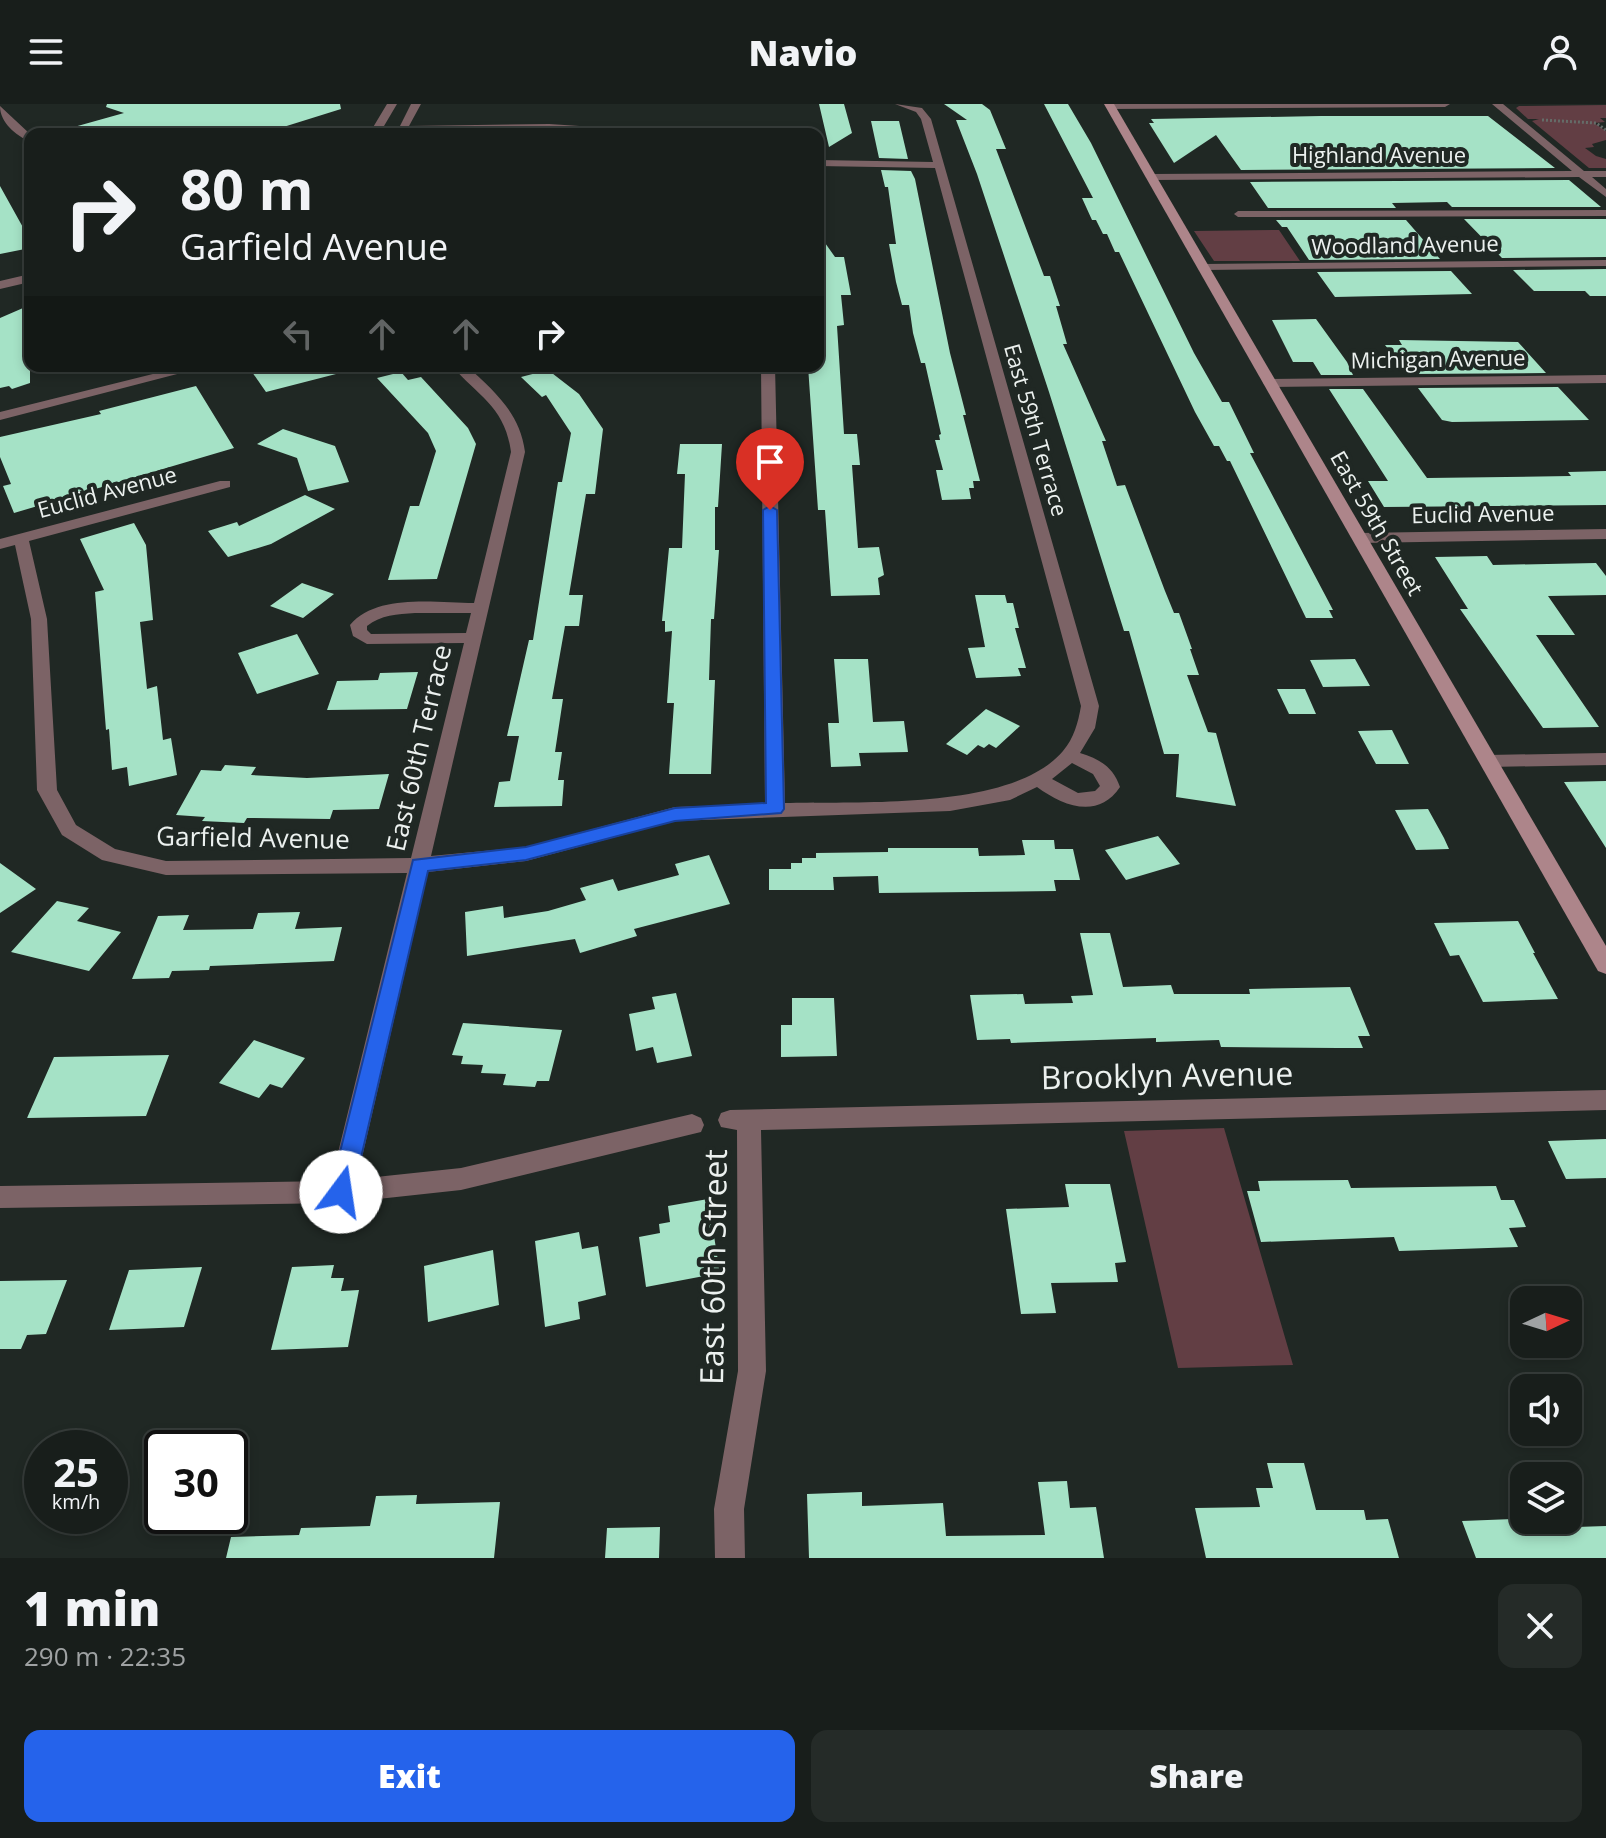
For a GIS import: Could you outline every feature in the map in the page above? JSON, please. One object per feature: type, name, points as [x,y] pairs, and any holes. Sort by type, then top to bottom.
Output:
[{"type":"street","points":[[377,128],[392,104]]},
{"type":"street","points":[[404,128],[416,104]]},
{"type":"street","name":"East 59th Terrace","points":[[900,104],[924,113],[1090,706],[1086,728],[1069,756],[1044,775]]},
{"type":"street","points":[[1110,106],[1445,104]]},
{"type":"street","points":[[1497,104],[1606,194]]},
{"type":"street","name":"East 59th Street","points":[[1110,106],[1606,965]]},
{"type":"street","points":[[0,109],[24,134]]},
{"type":"street","points":[[520,128],[564,128]]},
{"type":"street","points":[[824,163],[940,165]]},
{"type":"street","name":"Highland Avenue","points":[[1151,177],[1606,174]]},
{"type":"street","name":"Woodland Avenue","points":[[1204,267],[1606,263]]},
{"type":"street","points":[[0,272],[24,267]]},
{"type":"street","points":[[0,285],[24,279]]},
{"type":"street","points":[[0,416],[177,372]]},
{"type":"street","points":[[465,372],[505,410],[517,429],[518,452],[474,638]]},
{"type":"street","points":[[768,372],[775,809]]},
{"type":"street","name":"Michigan Avenue","points":[[1270,383],[1606,379]]},
{"type":"street","name":"Euclid Avenue","points":[[0,544],[225,484]]},
{"type":"street","name":"Euclid Avenue","points":[[1360,538],[1606,534]]},
{"type":"street","name":"Garfield Avenue","points":[[21,538],[39,619],[47,790],[74,834],[109,855],[166,868],[420,865],[526,854],[675,814],[950,804],[1010,793],[1044,775]]},
{"type":"street","name":"East 60th Terrace","points":[[341,1192],[474,638],[367,639],[359,632],[358,625],[365,616],[390,609],[481,608]]},
{"type":"street","points":[[1044,775],[1064,797],[1091,801],[1104,797],[1110,787],[1108,777],[1100,767],[1069,756]]},
{"type":"street","points":[[1488,761],[1606,759]]},
{"type":"street","name":"Brooklyn Avenue","points":[[740,1120],[1606,1100]]},
{"type":"street","name":"East 60th Street","points":[[730,1558],[729,1509],[752,1371],[740,1120]]},
{"type":"street","points":[[0,1197],[341,1192],[461,1179],[692,1125]]},
{"type":"lane","points":[[1238,214],[1606,213]]},
{"type":"path","points":[[1538,120],[1596,123],[1606,130]]},
{"type":"shaded area","points":[[1606,105],[1606,118],[1600,118],[1605,122],[1594,123],[1606,131],[1606,140],[1585,148],[1606,159],[1606,168],[1589,168],[1532,121],[1539,119],[1528,119],[1516,108],[1519,106]]},
{"type":"shaded area","points":[[1279,230],[1300,261],[1214,261],[1194,231]]},
{"type":"shaded area","points":[[1224,1128],[1293,1365],[1178,1368],[1124,1131]]},
{"type":"building","points":[[107,104],[340,104],[341,109],[280,128],[74,128],[124,113],[106,107]]},
{"type":"building","points":[[819,104],[844,104],[852,133],[829,147]]},
{"type":"building","points":[[944,104],[982,104],[990,110],[1006,149],[996,149],[1044,276],[1050,276],[1060,306],[1056,306],[1067,344],[1063,344],[1106,441],[1102,441],[1117,486],[1125,485],[1165,591],[1174,613],[1179,613],[1192,649],[1199,675],[1187,675],[1208,732],[1216,733],[1236,806],[1176,797],[1179,754],[1164,754],[1129,631],[1124,631],[1049,392],[977,174],[956,120],[967,120]]},
{"type":"building","points":[[1044,104],[1068,104],[1091,143],[1194,353],[1222,402],[1229,402],[1254,453],[1250,453],[1333,610],[1329,610],[1333,618],[1306,618],[1230,461],[1227,461],[1219,446],[1214,446],[1195,412],[1119,252],[1115,252],[1096,220],[1092,220],[1082,198],[1093,198]]},
{"type":"building","points":[[1488,116],[1555,168],[1241,170],[1216,135],[1174,163],[1149,123],[1154,123],[1151,119]]},
{"type":"building","points":[[871,121],[899,121],[908,159],[879,158]]},
{"type":"building","points":[[881,170],[911,171],[915,179],[950,353],[966,415],[963,415],[980,481],[973,481],[974,488],[969,488],[971,499],[942,500],[936,470],[943,470],[935,440],[940,440],[941,434],[925,363],[921,363],[913,333],[909,305],[902,305],[896,282],[889,244],[896,244],[888,187],[885,187]]},
{"type":"building","points":[[1569,180],[1601,207],[1452,207],[1447,202],[1392,203],[1396,208],[1268,208],[1250,182]]},
{"type":"building","points":[[0,186],[24,229],[24,249],[0,254]]},
{"type":"building","points":[[1464,219],[1606,219],[1606,257],[1502,258]]},
{"type":"building","points":[[1276,220],[1406,220],[1440,259],[1309,260],[1287,227],[1282,227]]},
{"type":"building","points":[[824,241],[835,257],[844,257],[851,295],[841,295],[844,325],[837,326],[844,434],[857,434],[860,465],[852,465],[858,548],[879,547],[884,575],[878,578],[880,595],[831,596],[825,510],[818,510],[808,372],[824,372]]},
{"type":"building","points":[[1606,269],[1606,296],[1590,296],[1585,291],[1534,291],[1513,270]]},
{"type":"building","points":[[1451,271],[1472,294],[1335,297],[1317,272]]},
{"type":"building","points":[[24,308],[24,372],[30,372],[30,383],[12,389],[9,386],[0,388],[0,318]]},
{"type":"building","points":[[1316,319],[1353,375],[1321,375],[1313,362],[1293,362],[1272,320]]},
{"type":"building","points":[[1399,340],[1518,342],[1546,373],[1408,374],[1385,345],[1402,345]]},
{"type":"building","points":[[252,372],[336,372],[336,374],[266,392]]},
{"type":"building","points":[[401,372],[408,380],[421,377],[468,428],[476,444],[437,579],[388,580],[410,506],[419,506],[436,451],[428,433],[377,378]]},
{"type":"building","points":[[551,372],[579,394],[603,429],[595,494],[586,494],[569,595],[583,595],[579,626],[565,626],[552,699],[563,699],[555,752],[562,752],[558,780],[564,780],[562,806],[494,807],[499,782],[510,781],[519,736],[507,736],[529,640],[533,640],[558,482],[562,482],[571,433],[546,395],[542,397],[521,377]]},
{"type":"building","points":[[196,386],[234,448],[14,513],[3,486],[11,484],[0,457],[0,437],[101,414],[99,411]]},
{"type":"building","points":[[1558,387],[1589,420],[1452,422],[1442,420],[1418,388]]},
{"type":"building","points":[[1329,389],[1363,389],[1427,478],[1571,476],[1568,472],[1606,471],[1606,505],[1384,507],[1368,481],[1388,481]]},
{"type":"building","points":[[283,429],[335,446],[349,482],[308,491],[297,458],[257,444]]},
{"type":"building","points":[[680,444],[722,444],[718,507],[715,507],[715,550],[719,550],[714,619],[711,619],[709,680],[715,680],[711,774],[669,774],[674,703],[667,703],[672,631],[665,632],[665,621],[662,621],[669,548],[682,548],[685,474],[677,474]]},
{"type":"building","points":[[305,495],[335,509],[271,544],[228,557],[208,531],[237,522],[239,526]]},
{"type":"building","points":[[134,523],[146,545],[153,620],[140,622],[147,689],[157,686],[163,740],[171,738],[177,775],[129,786],[127,767],[112,770],[109,729],[106,730],[95,592],[104,590],[80,539]]},
{"type":"building","points":[[1487,556],[1493,565],[1596,563],[1606,576],[1606,595],[1548,596],[1575,635],[1536,635],[1599,727],[1543,728],[1460,609],[1468,609],[1435,557]]},
{"type":"building","points":[[302,583],[334,594],[303,618],[270,606]]},
{"type":"building","points":[[975,595],[1005,595],[1007,603],[1013,603],[1019,628],[1015,628],[1026,668],[1018,668],[1021,676],[976,678],[968,648],[985,647]]},
{"type":"building","points":[[297,634],[319,674],[257,694],[238,653]]},
{"type":"building","points":[[834,659],[868,659],[873,722],[904,721],[908,752],[859,753],[861,766],[831,767],[828,723],[839,723]]},
{"type":"building","points":[[1355,659],[1370,686],[1323,687],[1310,660]]},
{"type":"building","points":[[418,672],[407,709],[327,710],[337,681],[378,680],[380,673]]},
{"type":"building","points":[[1277,689],[1305,689],[1316,714],[1289,714]]},
{"type":"building","points":[[986,709],[1020,726],[996,748],[989,744],[984,748],[978,745],[967,755],[946,744]]},
{"type":"building","points":[[1392,730],[1409,764],[1376,764],[1358,731]]},
{"type":"building","points":[[225,765],[256,767],[251,775],[307,778],[389,774],[379,809],[333,810],[330,819],[247,818],[244,823],[202,821],[205,817],[176,815],[201,770],[221,771]]},
{"type":"building","points":[[1606,781],[1606,848],[1564,782]]},
{"type":"building","points":[[1428,809],[1449,849],[1416,850],[1395,810]]},
{"type":"building","points":[[1158,836],[1180,864],[1126,880],[1105,850]]},
{"type":"building","points":[[1022,840],[1054,840],[1055,849],[1073,849],[1080,880],[1054,880],[1056,891],[879,893],[878,876],[833,877],[834,890],[769,890],[769,869],[791,869],[791,863],[802,863],[802,858],[816,858],[816,853],[888,852],[888,848],[978,848],[979,856],[1025,855]]},
{"type":"building","points":[[709,855],[730,904],[634,929],[637,936],[580,953],[575,939],[467,956],[465,912],[503,906],[504,918],[548,911],[586,900],[580,888],[613,879],[618,891],[679,875],[675,864]]},
{"type":"building","points":[[0,863],[36,889],[0,913]]},
{"type":"building","points":[[57,901],[89,908],[77,921],[121,932],[89,971],[11,952]]},
{"type":"building","points":[[300,912],[295,929],[342,927],[334,961],[210,966],[209,970],[172,971],[169,978],[132,979],[158,916],[189,915],[183,930],[253,929],[258,913]]},
{"type":"building","points":[[1518,921],[1558,999],[1483,1002],[1459,955],[1450,956],[1434,923]]},
{"type":"building","points":[[1080,933],[1110,933],[1123,987],[1171,985],[1174,994],[1250,994],[1249,989],[1350,987],[1370,1036],[1358,1036],[1363,1048],[1221,1047],[1219,1040],[1156,1042],[1156,1038],[1011,1043],[1010,1039],[977,1040],[970,995],[1023,994],[1025,1004],[1073,1003],[1071,996],[1093,995]]},
{"type":"building","points":[[676,993],[692,1056],[657,1063],[653,1047],[636,1051],[629,1014],[655,1009],[652,997]]},
{"type":"building","points":[[792,998],[834,998],[837,1056],[781,1057],[781,1025],[792,1025]]},
{"type":"building","points":[[463,1023],[562,1030],[549,1081],[537,1081],[535,1087],[503,1085],[506,1074],[481,1073],[483,1065],[461,1064],[463,1056],[452,1055]]},
{"type":"building","points":[[254,1040],[305,1058],[282,1088],[270,1084],[259,1098],[219,1083]]},
{"type":"building","points":[[169,1055],[146,1116],[27,1118],[54,1057]]},
{"type":"building","points":[[1606,1139],[1606,1178],[1566,1179],[1548,1141]]},
{"type":"building","points":[[1348,1180],[1351,1188],[1496,1186],[1501,1200],[1514,1200],[1526,1227],[1509,1228],[1518,1247],[1399,1251],[1394,1237],[1261,1242],[1247,1191],[1260,1191],[1258,1181]]},
{"type":"building","points":[[1065,1184],[1110,1184],[1126,1262],[1115,1263],[1118,1282],[1051,1283],[1056,1313],[1021,1314],[1006,1209],[1069,1207]]},
{"type":"building","points":[[708,1199],[720,1273],[646,1287],[639,1237],[660,1233],[659,1224],[670,1222],[668,1206]]},
{"type":"building","points":[[579,1232],[582,1249],[598,1246],[606,1295],[578,1302],[580,1319],[545,1327],[535,1241]]},
{"type":"building","points":[[493,1250],[499,1305],[428,1322],[424,1266]]},
{"type":"building","points":[[334,1265],[331,1278],[344,1278],[341,1291],[359,1290],[348,1347],[271,1350],[292,1267]]},
{"type":"building","points":[[202,1267],[184,1327],[109,1330],[129,1270]]},
{"type":"building","points":[[67,1280],[46,1334],[27,1335],[21,1349],[0,1349],[0,1281]]},
{"type":"building","points":[[1267,1463],[1304,1463],[1316,1510],[1364,1510],[1366,1520],[1388,1519],[1399,1558],[1206,1558],[1195,1508],[1260,1507],[1256,1488],[1273,1488]]},
{"type":"building","points":[[1067,1481],[1070,1508],[1096,1507],[1104,1558],[809,1558],[807,1494],[862,1492],[862,1506],[943,1503],[946,1536],[1045,1535],[1038,1482]]},
{"type":"building","points":[[417,1495],[416,1504],[500,1502],[494,1558],[226,1558],[231,1537],[299,1535],[301,1528],[370,1526],[376,1496]]},
{"type":"building","points":[[1510,1519],[1510,1534],[1582,1534],[1582,1527],[1606,1526],[1606,1558],[1476,1558],[1462,1521]]},
{"type":"building","points":[[660,1527],[659,1558],[605,1558],[607,1528]]},
{"type":"route","points":[[341,1192],[420,865],[526,854],[675,814],[775,809],[770,510]]}]
